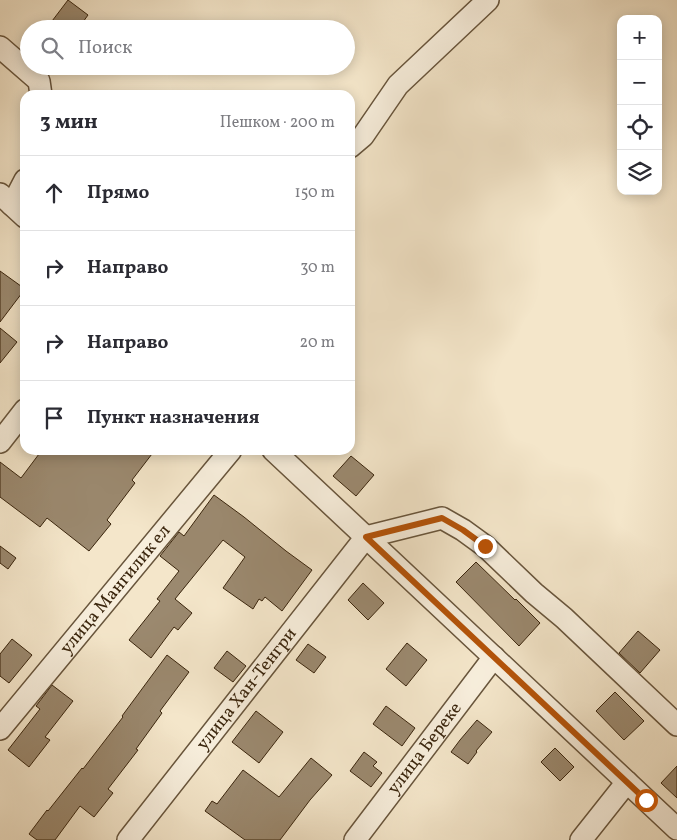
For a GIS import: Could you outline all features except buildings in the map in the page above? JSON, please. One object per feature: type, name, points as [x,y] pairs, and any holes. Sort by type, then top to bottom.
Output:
[{"type":"street","points":[[355,142],[362,136],[398,85],[488,0]]},
{"type":"street","points":[[0,47],[20,64]]},
{"type":"street","points":[[32,75],[39,81],[40,90]]},
{"type":"street","points":[[12,205],[20,190]]},
{"type":"street","points":[[0,442],[20,416]]},
{"type":"street","name":"улица Мангилик ел","points":[[0,729],[227,455]]},
{"type":"street","points":[[278,455],[677,829]]},
{"type":"street","points":[[366,537],[442,518],[463,530],[485,546],[677,725]]},
{"type":"street","name":"улица Хан-Тенгри","points":[[128,840],[366,537]]},
{"type":"street","name":"улица Береке","points":[[355,840],[494,657]]},
{"type":"street","points":[[581,840],[627,782]]},
{"type":"route","points":[[485,546],[442,518],[366,537],[646,800]]}]
